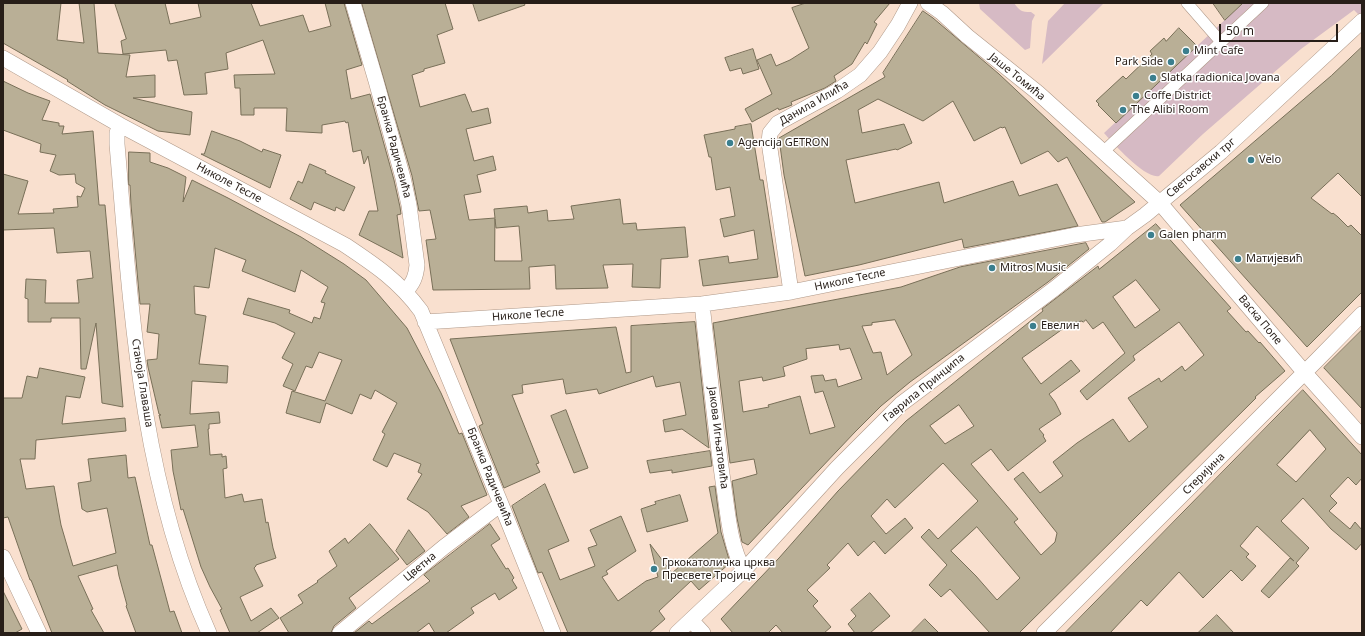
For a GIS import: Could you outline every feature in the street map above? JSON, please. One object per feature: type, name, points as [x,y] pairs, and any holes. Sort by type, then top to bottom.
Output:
[{"type":"street","name":"Бранка Радичевића","points":[[353,3],[378,88],[409,205],[417,265],[416,275],[406,291]]},
{"type":"street","name":"Данила Илића","points":[[792,292],[769,142],[770,133],[778,123],[837,91],[860,75],[880,52],[898,25],[910,3]]},
{"type":"street","name":"Јаше Томића","points":[[928,3],[1037,92],[1103,152]]},
{"type":"street","points":[[1187,3],[1221,42]]},
{"type":"street","points":[[1103,152],[1263,3]]},
{"type":"street","name":"Светосавски трг","points":[[1103,152],[1160,202],[1221,152],[1362,21]]},
{"type":"street","name":"Николе Тесле","points":[[3,58],[120,125],[345,245],[391,278],[406,291],[420,311],[425,322],[702,304],[792,292],[1075,235],[1127,228]]},
{"type":"street","name":"Станоја Главаша","points":[[120,125],[117,133],[117,144],[129,294],[148,429],[161,490],[178,555],[209,633]]},
{"type":"street","name":"Гаврила Принципа","points":[[677,633],[744,570],[837,468],[901,404],[1079,270],[1127,228],[1160,202]]},
{"type":"street","name":"Васка Попе","points":[[1160,202],[1305,373],[1362,437]]},
{"type":"street","name":"Јакова Игњатовића","points":[[702,304],[716,435],[737,557],[744,570]]},
{"type":"street","name":"Стеријина","points":[[1044,633],[1305,373],[1362,314]]},
{"type":"street","name":"Бранка Радичевића","points":[[425,322],[553,633]]},
{"type":"street","name":"Цветна","points":[[340,633],[444,547],[501,504]]},
{"type":"street","points":[[3,557],[39,633]]},
{"type":"street","points":[[691,620],[703,633]]},
{"type":"shaded area","points":[[979,3],[1014,3],[1021,10],[1031,12],[1035,15],[1032,21],[1030,48],[1025,50],[980,9]]},
{"type":"shaded area","points":[[1065,3],[1104,3],[1042,64],[1048,21]]},
{"type":"shaded area","points":[[1243,3],[1362,3],[1362,12],[1359,15],[1354,10],[1301,49],[1203,134],[1159,176],[1146,172],[1130,160],[1104,133]]},
{"type":"building","points":[[3,3],[61,3],[57,40],[84,43],[79,3],[94,3],[98,53],[130,55],[126,77],[155,75],[155,97],[133,98],[192,112],[190,135],[158,131],[105,105],[67,81],[68,80],[3,43]]},
{"type":"building","points":[[115,3],[165,3],[170,24],[201,17],[198,3],[251,3],[260,26],[303,15],[309,32],[331,26],[325,3],[344,3],[362,65],[346,70],[351,99],[370,94],[400,207],[401,214],[397,215],[403,258],[359,235],[369,211],[378,211],[368,156],[364,164],[361,150],[353,152],[348,122],[346,123],[345,121],[322,125],[322,133],[286,131],[287,108],[254,108],[254,115],[241,115],[240,88],[235,88],[234,75],[275,74],[263,40],[226,53],[228,69],[205,73],[207,94],[184,95],[177,60],[168,61],[166,50],[123,54],[121,41],[126,39]]},
{"type":"building","points":[[362,3],[445,3],[453,29],[437,35],[445,63],[424,69],[424,71],[412,75],[420,107],[465,94],[472,112],[488,108],[491,123],[466,129],[474,161],[493,156],[496,170],[477,175],[481,192],[464,195],[469,220],[495,218],[494,209],[527,206],[528,213],[547,210],[548,221],[574,219],[571,206],[620,199],[623,224],[636,223],[637,230],[685,227],[688,257],[661,259],[660,288],[632,287],[633,264],[603,265],[608,288],[556,289],[555,265],[529,267],[530,289],[433,290],[426,240],[436,239],[430,210],[419,211],[412,176]],"holes":[[[495,219],[496,228],[519,226],[522,261],[495,261]]]},
{"type":"building","points":[[473,3],[524,3],[525,5],[479,21]]},
{"type":"building","points":[[806,3],[890,3],[874,22],[877,24],[867,44],[865,42],[852,64],[834,76],[836,81],[825,88],[791,102],[792,105],[779,110],[778,108],[752,122],[745,109],[772,94],[757,60],[771,54],[776,66],[790,60],[809,48],[792,8]]},
{"type":"building","points":[[1213,3],[1243,3],[1225,20]]},
{"type":"building","points":[[923,11],[999,74],[1135,202],[1105,222],[1102,222],[1067,157],[1058,162],[1048,151],[1021,164],[1005,127],[1001,127],[974,141],[953,101],[923,121],[878,99],[858,110],[862,133],[904,124],[912,143],[897,150],[846,160],[855,203],[939,182],[944,203],[1013,181],[1019,196],[1057,184],[1078,226],[964,248],[962,239],[859,265],[805,276],[784,175],[779,138],[885,77],[883,73]]},
{"type":"building","points":[[1179,28],[1197,46],[1116,123],[1098,105],[1099,104],[1096,101],[1123,76],[1126,79],[1152,54],[1150,51],[1164,38],[1166,41]]},
{"type":"building","points":[[1362,47],[1362,197],[1338,173],[1311,198],[1332,214],[1333,213],[1348,227],[1351,225],[1362,236],[1362,292],[1307,347],[1180,205],[1331,76]]},
{"type":"building","points":[[753,49],[759,69],[743,74],[741,68],[730,71],[725,58]]},
{"type":"building","points":[[3,81],[28,93],[50,101],[42,120],[59,123],[59,126],[64,126],[62,134],[93,131],[99,205],[105,205],[123,407],[102,403],[96,323],[86,369],[81,369],[80,318],[51,318],[51,322],[28,322],[28,299],[25,298],[26,279],[46,280],[45,303],[79,303],[77,280],[93,278],[90,251],[57,253],[54,228],[3,230],[3,174],[28,181],[18,214],[54,213],[53,209],[78,207],[77,196],[81,197],[85,188],[76,183],[75,174],[59,175],[50,171],[56,155],[40,152],[41,144],[3,130]]},
{"type":"building","points":[[751,124],[760,180],[763,180],[778,277],[703,286],[699,260],[728,256],[729,263],[758,259],[754,230],[724,237],[720,219],[735,216],[730,187],[716,190],[711,157],[709,157],[704,135],[735,129],[735,127]]},
{"type":"building","points":[[212,131],[240,141],[262,152],[263,149],[281,155],[270,188],[201,154],[204,154]]},
{"type":"building","points":[[129,152],[150,153],[150,162],[168,168],[186,177],[183,202],[192,180],[301,237],[344,264],[366,280],[407,328],[441,393],[459,434],[462,433],[487,495],[461,506],[469,517],[447,534],[428,512],[407,499],[422,474],[418,472],[421,464],[394,453],[387,467],[373,460],[385,434],[382,432],[397,403],[375,390],[371,399],[360,394],[352,414],[326,403],[320,423],[286,413],[292,391],[325,401],[342,360],[319,352],[312,368],[306,366],[295,391],[283,386],[293,364],[282,358],[295,333],[275,323],[243,314],[248,298],[290,310],[289,313],[312,323],[314,317],[320,319],[325,303],[321,302],[328,287],[301,270],[295,292],[242,271],[246,260],[215,248],[209,288],[194,286],[195,314],[206,316],[199,364],[228,366],[227,383],[192,381],[190,414],[219,412],[220,423],[209,424],[208,429],[210,455],[222,454],[222,457],[226,456],[227,468],[223,469],[225,498],[242,494],[244,502],[262,499],[266,523],[268,522],[276,558],[256,565],[254,568],[263,586],[240,597],[251,621],[271,608],[279,618],[257,633],[230,633],[220,610],[222,609],[201,567],[183,509],[181,510],[173,471],[171,450],[198,447],[195,425],[162,428],[159,415],[161,415],[159,414],[148,367],[147,360],[157,359],[159,334],[147,332],[150,304],[140,304],[129,185]]},
{"type":"building","points":[[310,164],[355,187],[344,211],[336,207],[335,211],[314,202],[311,210],[290,199],[298,181],[302,183]]},
{"type":"building","points":[[1156,224],[1231,308],[1227,311],[1246,332],[1248,331],[1259,343],[1260,342],[1285,371],[1255,397],[1256,398],[1019,633],[990,633],[950,589],[941,597],[929,585],[947,565],[921,537],[929,529],[938,539],[978,501],[943,463],[895,508],[887,499],[871,516],[886,534],[905,518],[913,528],[885,554],[874,541],[858,556],[848,543],[827,565],[830,568],[807,590],[818,601],[813,606],[831,627],[824,633],[783,633],[776,625],[768,633],[733,633],[721,619],[779,558],[838,491],[906,421],[1043,311],[1042,309],[1098,266],[1099,269]],"holes":[[[1136,280],[1160,310],[1135,328],[1113,297]],[[1086,320],[1093,329],[1103,322],[1125,353],[1080,391],[1087,400],[1135,360],[1133,356],[1179,322],[1204,355],[1185,371],[1182,366],[1161,382],[1159,378],[1128,398],[1148,427],[1129,442],[1113,419],[1077,443],[1053,462],[1063,476],[1040,493],[1023,472],[1014,479],[1057,533],[1055,542],[1041,555],[1014,522],[1018,519],[971,464],[991,449],[1008,471],[1046,441],[1043,436],[1044,435],[1039,429],[1061,414],[1049,394],[1080,371],[1071,360],[1041,384],[1022,358],[1071,323],[1083,322]],[[959,405],[974,426],[945,444],[930,426]],[[977,527],[1020,578],[997,600],[951,551]]]},
{"type":"building","points":[[1086,243],[1089,249],[1048,282],[910,382],[881,406],[748,545],[742,542],[732,481],[757,474],[754,459],[730,463],[713,323],[901,287],[960,267]],"holes":[[[895,320],[912,355],[887,375],[881,352],[873,353],[862,326]],[[839,345],[840,350],[850,348],[862,379],[838,387],[836,379],[825,381],[823,375],[811,376],[815,393],[823,391],[835,427],[810,434],[800,396],[768,405],[769,407],[743,412],[739,381],[762,377],[763,381],[785,376],[783,367],[807,359],[806,349]]]},
{"type":"building","points":[[695,322],[709,448],[682,429],[665,432],[663,420],[686,415],[680,382],[656,387],[653,376],[599,394],[597,389],[566,394],[563,379],[522,385],[523,393],[512,395],[539,463],[536,464],[540,472],[504,488],[479,426],[483,424],[450,339],[616,327],[626,373],[631,372],[631,326]]},
{"type":"building","points":[[1362,330],[1362,409],[1324,368]]},
{"type":"building","points":[[40,368],[85,377],[80,398],[66,396],[62,424],[125,418],[126,431],[36,440],[35,459],[20,459],[26,489],[54,486],[61,525],[73,566],[116,553],[107,508],[87,512],[82,509],[78,483],[91,481],[88,459],[126,455],[128,478],[135,477],[150,545],[152,545],[170,612],[174,611],[182,633],[136,633],[126,606],[117,565],[78,576],[93,609],[91,610],[104,633],[52,633],[30,580],[8,517],[3,518],[3,398],[22,398],[27,376],[37,378]]},
{"type":"building","points":[[1303,390],[1362,455],[1362,478],[1356,485],[1348,477],[1330,496],[1337,503],[1329,511],[1350,529],[1355,522],[1362,530],[1362,543],[1356,550],[1331,529],[1303,498],[1281,521],[1309,548],[1296,563],[1299,566],[1269,598],[1261,591],[1290,558],[1294,561],[1257,526],[1240,546],[1249,554],[1246,557],[1256,566],[1242,581],[1231,570],[1203,598],[1179,572],[1147,606],[1141,600],[1110,633],[1065,633]],"holes":[[[1310,430],[1326,449],[1296,482],[1277,465]]]},
{"type":"building","points":[[566,410],[588,468],[574,473],[551,416]]},
{"type":"building","points":[[710,451],[712,466],[672,473],[672,470],[650,473],[647,461]]},
{"type":"building","points":[[545,484],[569,541],[548,550],[560,580],[595,566],[588,548],[597,545],[590,530],[621,516],[636,551],[606,571],[608,574],[602,577],[618,601],[646,581],[658,577],[650,544],[672,573],[718,533],[709,487],[715,486],[721,532],[730,563],[699,590],[691,581],[659,611],[665,619],[649,633],[568,633],[542,572],[538,573],[512,506]]},
{"type":"building","points":[[680,495],[688,521],[647,532],[641,509],[656,504],[655,502]]},
{"type":"building","points":[[370,524],[399,559],[349,598],[356,608],[334,626],[331,633],[289,633],[280,618],[303,603],[298,595],[318,582],[317,581],[337,566],[329,551],[345,538],[348,543]]},
{"type":"building","points":[[490,524],[500,539],[491,545],[506,569],[508,568],[514,578],[512,580],[517,588],[499,600],[495,593],[471,608],[474,613],[446,633],[435,633],[429,623],[416,633],[354,633],[369,621],[372,624],[430,581],[424,575]]},
{"type":"building","points":[[409,530],[425,551],[407,565],[396,551]]},
{"type":"building","points":[[3,591],[22,629],[15,633],[3,633]]},
{"type":"building","points":[[870,593],[890,616],[870,633],[855,633],[848,624],[856,616],[851,610]]},
{"type":"building","points":[[1217,615],[1234,633],[1198,633]]},
{"type":"building","points":[[925,619],[939,633],[911,633]]},
{"type":"place","name":"Mint Cafe","points":[[1186,51]]},
{"type":"place","name":"Park Side","points":[[1171,62]]},
{"type":"place","name":"Slatka radionica Jovana","points":[[1153,78]]},
{"type":"place","name":"Coffe District","points":[[1136,96]]},
{"type":"place","name":"The Alibi Room","points":[[1123,110]]},
{"type":"place","name":"Agencija GETRON","points":[[730,143]]},
{"type":"place","name":"Velo","points":[[1251,160]]},
{"type":"place","name":"Galen pharm","points":[[1151,235]]},
{"type":"place","name":"Матијевић","points":[[1238,259]]},
{"type":"place","name":"Mitros Music","points":[[992,268]]},
{"type":"place","name":"Евелин","points":[[1033,326]]},
{"type":"place","name":"Гркокатоличка црква Пресвете Тројице","points":[[654,569]]}]
